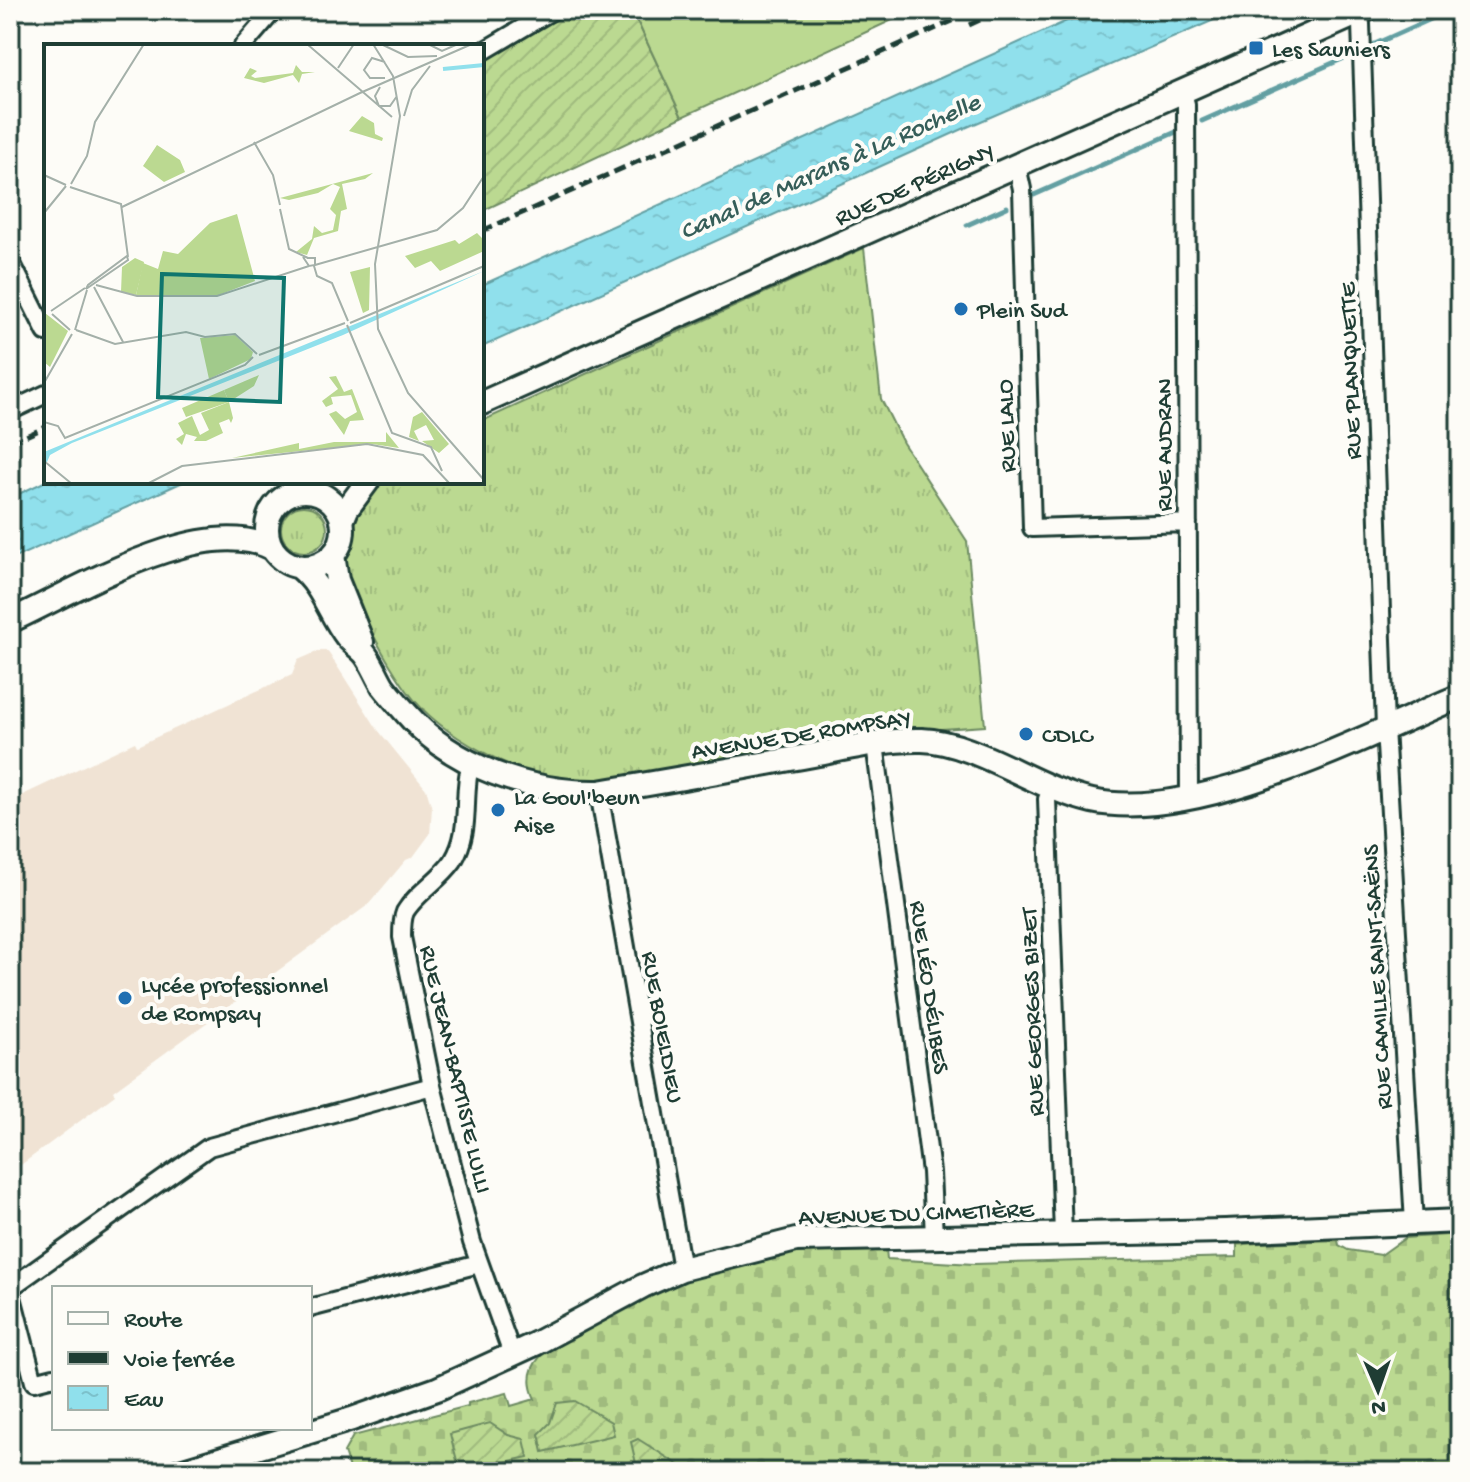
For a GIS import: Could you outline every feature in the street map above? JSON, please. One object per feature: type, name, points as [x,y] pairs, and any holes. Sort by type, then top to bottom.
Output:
[{"type":"street","points":[[245,44],[274,10]]},
{"type":"street","points":[[484,51],[553,10]]},
{"type":"street","name":"RUE DE PÉRIGNY","points":[[484,402],[1362,12]]},
{"type":"street","name":"RUE PLANQUETTE","points":[[1362,12],[1385,728]]},
{"type":"street","name":"RUE AUDRAN","points":[[1183,93],[1186,104],[1189,796]]},
{"type":"street","name":"RUE LALO","points":[[1017,166],[1022,189],[1032,528],[1188,523]]},
{"type":"street","points":[[10,260],[44,328]]},
{"type":"street","points":[[10,411],[44,395]]},
{"type":"street","points":[[10,621],[147,556],[223,538],[257,541],[271,548],[284,561],[299,567],[318,565],[333,555],[342,539],[342,521],[347,509],[366,484]]},
{"type":"street","points":[[271,548],[267,527],[269,517],[274,507],[288,495],[307,491],[326,497],[342,521]]},
{"type":"street","name":"AVENUE DE ROMPSAY","points":[[333,555],[337,580],[360,632],[365,655]]},
{"type":"street","name":"AVENUE DE ROMPSAY","points":[[299,567],[318,587],[347,636],[365,655],[384,686],[409,717],[439,743],[471,762],[518,782],[566,793],[599,792],[875,744],[925,740],[948,745],[1052,789],[1095,801],[1124,804],[1189,796],[1270,776],[1460,696]]},
{"type":"street","name":"RUE CAMILLE SAINT-SAËNS","points":[[1385,728],[1414,1223]]},
{"type":"street","name":"RUE LÉO DÉLIBES","points":[[875,744],[931,1172],[934,1237]]},
{"type":"street","name":"RUE JEAN-BAPTISTE LULLI","points":[[471,762],[468,813],[462,840],[452,862],[404,914],[402,937],[432,1086],[479,1264],[512,1354]]},
{"type":"street","name":"RUE GEORGES BIZET","points":[[1052,789],[1047,799],[1063,1234]]},
{"type":"street","name":"RUE BOIELDIEU","points":[[599,792],[682,1269]]},
{"type":"street","points":[[52,1378],[34,1382],[10,1288],[209,1147],[432,1086]]},
{"type":"street","name":"AVENUE DU CIMETIÈRE","points":[[177,1472],[221,1466],[437,1389],[682,1269],[796,1240],[1225,1231],[1460,1221]]},
{"type":"street","points":[[312,1307],[479,1264]]},
{"type":"shaded area","name":"Lycée professionnel de Rompsay","points":[[327,651],[378,730],[426,789],[432,808],[430,834],[368,905],[113,1091],[115,1095],[10,1173],[12,800],[135,742],[137,746],[292,675],[298,660]]},
{"type":"green space","points":[[567,10],[632,10],[682,117],[484,210],[484,60]]},
{"type":"green space","points":[[632,10],[914,10],[682,117]]},
{"type":"green space","points":[[864,248],[881,399],[903,443],[967,541],[985,726],[868,734],[614,779],[577,781],[528,772],[482,752],[440,724],[408,692],[382,652],[342,570],[352,540],[351,516],[372,484],[484,484],[484,420]]},
{"type":"green space","points":[[304,506],[320,513],[327,529],[320,545],[304,552],[288,545],[281,529],[288,513]]},
{"type":"green space","points":[[1460,1234],[1460,1472],[350,1472],[344,1452],[353,1436],[468,1406],[468,1403],[507,1393],[511,1406],[535,1399],[530,1383],[532,1369],[553,1346],[689,1279],[775,1255],[817,1250],[886,1249],[887,1259],[974,1264],[1237,1257],[1237,1244],[1338,1240],[1339,1245],[1348,1250],[1381,1255],[1405,1238]]},
{"type":"green space","points":[[575,1401],[611,1422],[614,1435],[543,1452],[539,1434],[550,1423],[557,1403]]},
{"type":"green space","points":[[490,1423],[508,1435],[524,1439],[528,1457],[460,1472],[450,1434]]},
{"type":"green space","points":[[638,1439],[690,1472],[638,1472],[631,1442]]},
{"type":"water","name":"Canal de Marans à La Rochelle","points":[[1091,10],[1237,10],[965,128],[484,346],[484,284]]},
{"type":"water","points":[[44,482],[179,484],[10,560],[10,498]]},
{"type":"waterway","points":[[1375,44],[1451,10]]},
{"type":"waterway","points":[[1202,121],[1351,55]]},
{"type":"waterway","points":[[1034,195],[1176,132]]},
{"type":"waterway","points":[[967,225],[1007,207]]},
{"type":"railway","points":[[484,230],[977,10]]},
{"type":"railway","points":[[969,25],[1001,10]]},
{"type":"railway","points":[[10,443],[44,428]]},
{"type":"place","name":"Les Sauniers","points":[[1256,48]]},
{"type":"place","name":"Plein Sud","points":[[961,309]]},
{"type":"place","name":"CDLC","points":[[1026,734]]},
{"type":"place","name":"La Goul'beun Aise","points":[[498,810]]},
{"type":"place","name":"Lycée professionnel de Rompsay","points":[[125,998]]}]
